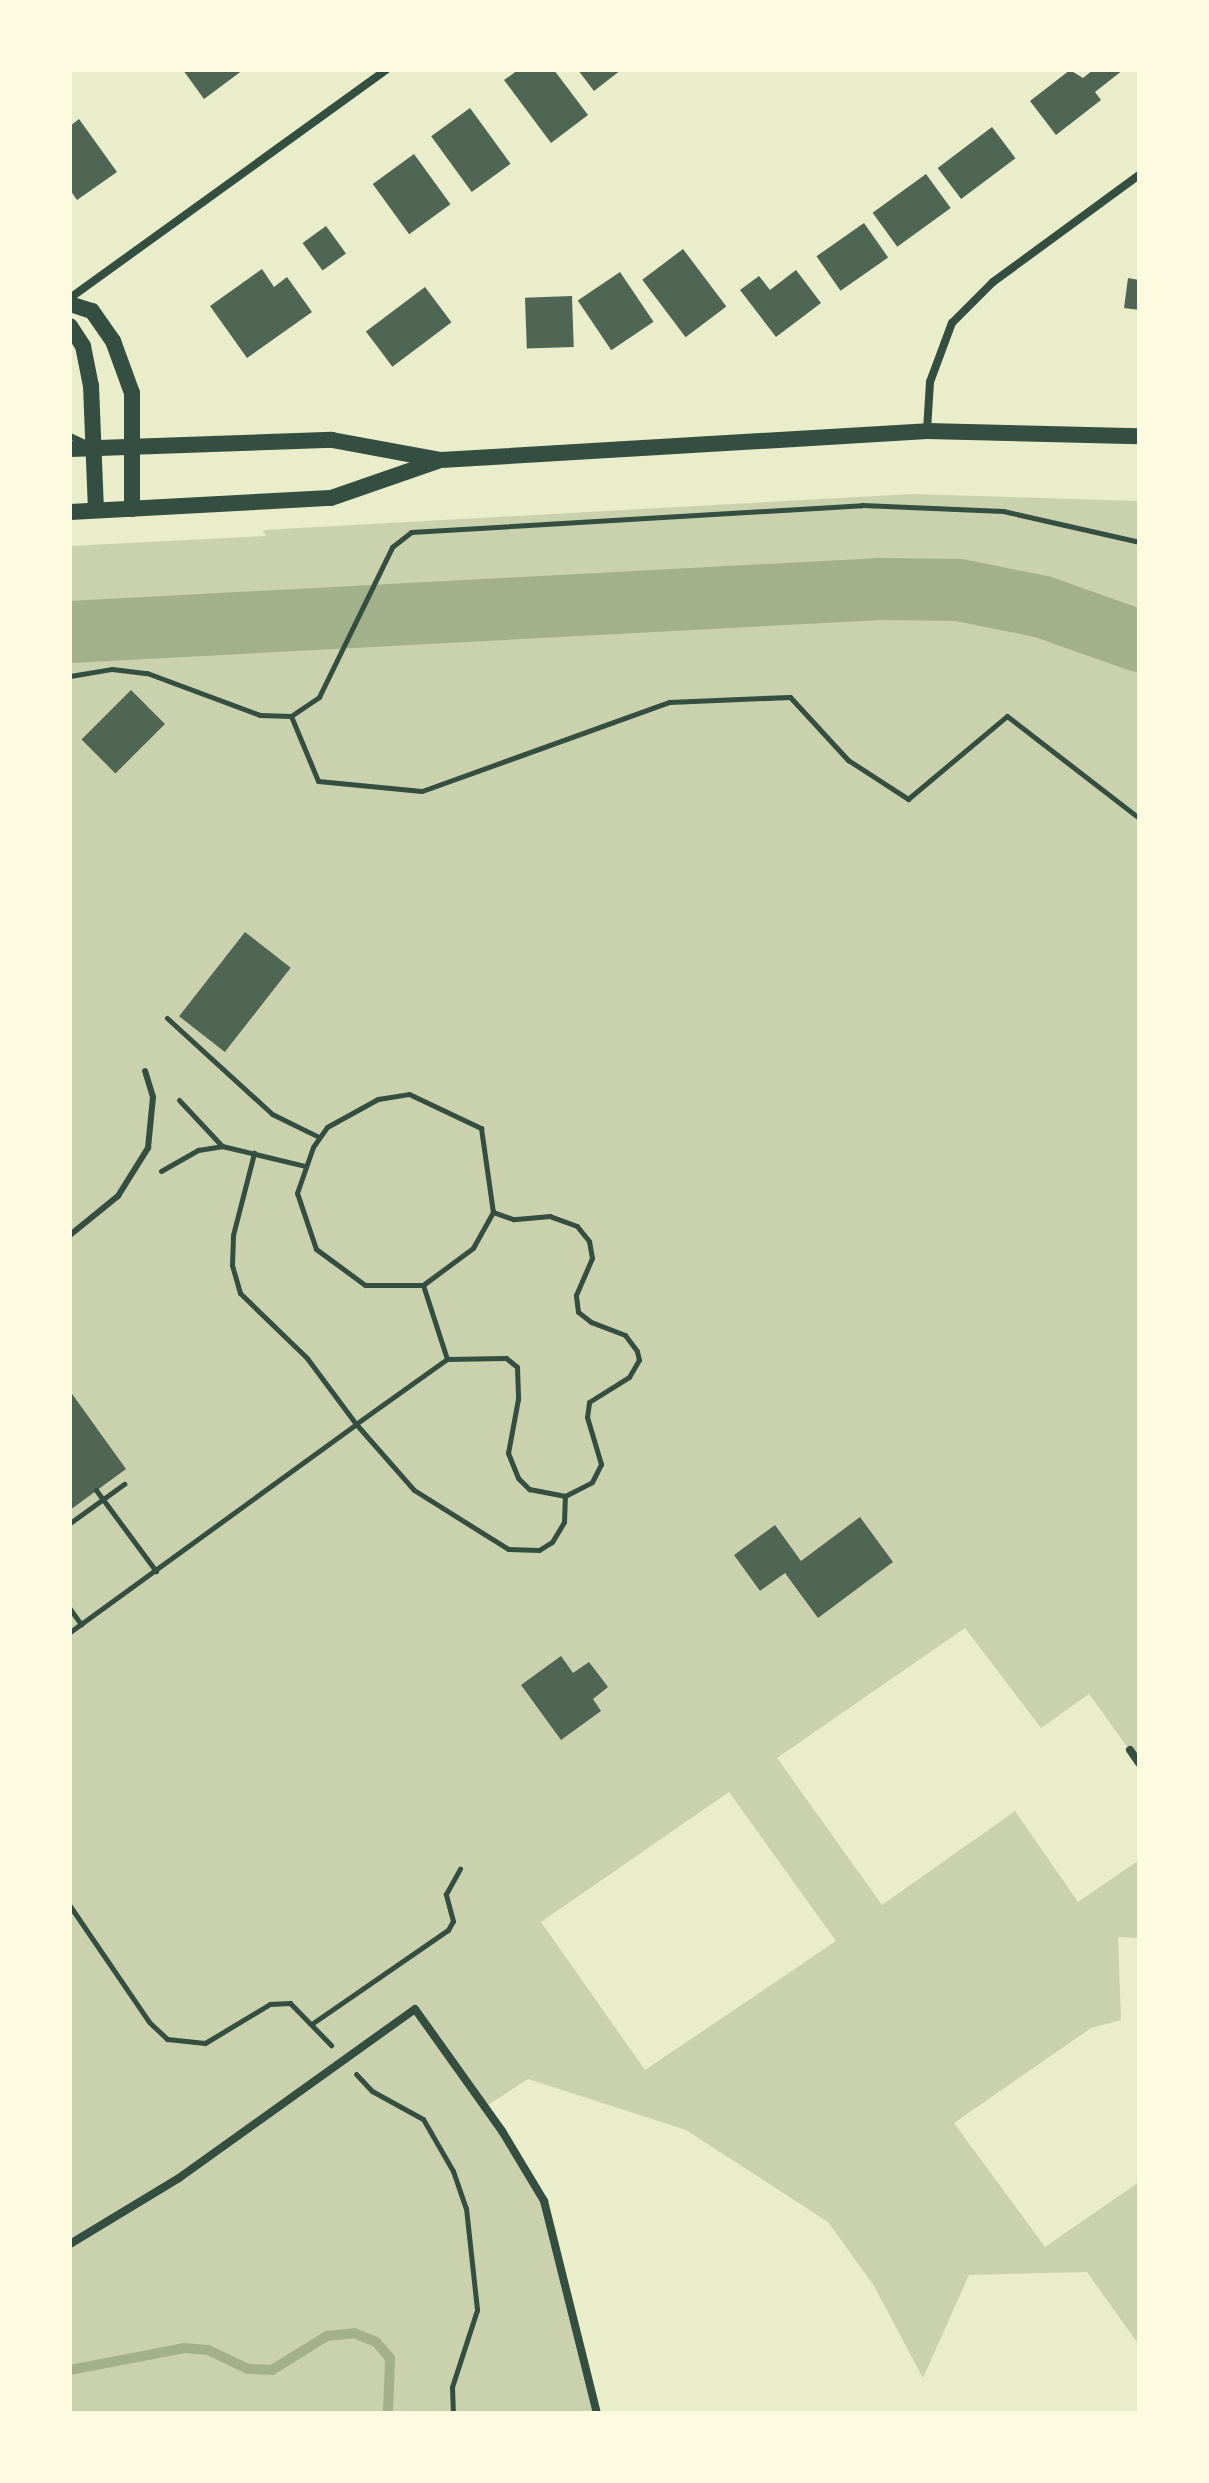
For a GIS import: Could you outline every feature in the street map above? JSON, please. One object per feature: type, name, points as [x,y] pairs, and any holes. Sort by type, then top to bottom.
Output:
[{"type":"main road","points":[[70,301],[92,311],[113,341],[132,393],[132,509]]},
{"type":"main road","points":[[70,326],[88,365],[96,510]]},
{"type":"main road","points":[[70,449],[332,440],[441,460],[927,431],[1139,436]]},
{"type":"main road","points":[[70,512],[331,498],[441,460]]},
{"type":"street","points":[[70,301],[386,70]]},
{"type":"street","points":[[927,431],[930,382],[952,323],[993,282],[1139,175]]},
{"type":"street","points":[[1130,1750],[1139,1763]]},
{"type":"street","points":[[70,2244],[120,2217],[415,2009],[467,2082],[544,2201],[597,2413]]},
{"type":"lane","points":[[70,436],[93,448]]},
{"type":"lane","points":[[70,1235],[118,1196],[148,1148],[153,1097],[145,1071]]},
{"type":"path","points":[[70,676],[112,669],[147,673],[260,715],[291,716],[319,697],[392,547],[404,534],[445,528],[862,505],[1003,511],[1139,542]]},
{"type":"path","points":[[291,716],[318,781],[422,791],[669,702],[790,697],[848,760],[908,799],[1007,716],[1139,818]]},
{"type":"path","points":[[167,1018],[272,1114],[319,1137]]},
{"type":"path","points":[[409,1094],[481,1128],[493,1212],[473,1248],[423,1285],[365,1285],[316,1249],[297,1193],[305,1166],[319,1137],[327,1127],[378,1099],[409,1094]]},
{"type":"path","points":[[179,1100],[222,1146]]},
{"type":"path","points":[[161,1171],[198,1150],[222,1146],[305,1166]]},
{"type":"path","points":[[254,1153],[233,1235],[232,1265],[240,1293],[307,1358],[356,1424],[414,1490],[508,1549],[539,1550],[552,1542],[564,1522],[565,1496]]},
{"type":"path","points":[[70,1632],[447,1359],[512,1361],[518,1386],[509,1436],[512,1465],[529,1489],[565,1496],[584,1490],[601,1464],[587,1417],[589,1402],[629,1377],[639,1360],[637,1351],[625,1335],[578,1312],[576,1295],[592,1258],[577,1226],[550,1216],[513,1219],[493,1212]]},
{"type":"path","points":[[423,1285],[447,1359]]},
{"type":"path","points":[[70,1523],[124,1484]]},
{"type":"path","points":[[96,1490],[156,1571]]},
{"type":"path","points":[[70,1609],[81,1624]]},
{"type":"path","points":[[313,2023],[448,1930],[453,1921],[446,1894],[460,1869]]},
{"type":"path","points":[[70,1906],[149,2022],[167,2039],[205,2043],[270,2004],[290,2003],[313,2023],[372,2091],[423,2119],[453,2171],[466,2208],[477,2310],[452,2387],[453,2413]]},
{"type":"green space","points":[[912,494],[1139,501],[1139,1763],[1089,1694],[1041,1728],[965,1628],[777,1758],[882,1905],[1015,1811],[1078,1902],[1139,1860],[1139,1938],[1118,1937],[1121,2020],[1091,2028],[954,2123],[1045,2247],[1139,2182],[1139,2345],[1087,2272],[969,2275],[923,2378],[874,2286],[828,2222],[686,2130],[528,2079],[485,2107],[519,2157],[555,2231],[597,2413],[70,2413],[70,546],[266,536],[263,530]],"holes":[[[729,1792],[836,1941],[645,2070],[541,1922]]]},
{"type":"building","points":[[183,70],[243,70],[204,99]]},
{"type":"building","points":[[518,70],[554,70],[588,115],[551,143],[504,80]]},
{"type":"building","points":[[578,70],[621,70],[594,91]]},
{"type":"building","points":[[1070,70],[1083,78],[1093,70],[1123,70],[1095,92],[1101,100],[1056,135],[1030,101]]},
{"type":"building","points":[[470,108],[511,164],[472,192],[431,136]]},
{"type":"building","points":[[79,119],[117,172],[77,200],[70,190],[70,126]]},
{"type":"building","points":[[992,127],[1015,158],[961,199],[938,168]]},
{"type":"building","points":[[414,154],[450,204],[409,234],[373,184]]},
{"type":"building","points":[[926,174],[951,208],[897,247],[873,213]]},
{"type":"building","points":[[864,223],[888,257],[841,291],[816,256]]},
{"type":"building","points":[[326,226],[346,254],[323,271],[303,243]]},
{"type":"building","points":[[683,249],[726,307],[686,337],[642,280]]},
{"type":"building","points":[[262,269],[274,287],[287,277],[312,312],[247,358],[210,306]]},
{"type":"building","points":[[796,270],[821,303],[776,337],[740,290],[759,276],[770,290]]},
{"type":"building","points":[[620,272],[654,322],[611,350],[578,301]]},
{"type":"building","points":[[1128,278],[1139,280],[1139,310],[1124,308]]},
{"type":"building","points":[[425,287],[451,322],[392,367],[366,332]]},
{"type":"building","points":[[572,296],[574,347],[527,349],[525,298]]},
{"type":"building","points":[[131,690],[165,724],[115,773],[82,739]]},
{"type":"building","points":[[245,932],[291,968],[225,1052],[179,1016]]},
{"type":"building","points":[[70,1391],[126,1469],[70,1510]]},
{"type":"building","points":[[860,1517],[893,1562],[818,1618],[785,1573],[760,1591],[734,1555],[775,1525],[801,1561]]},
{"type":"building","points":[[561,1656],[573,1673],[589,1662],[608,1687],[593,1699],[601,1711],[561,1740],[521,1685]]},
{"type":"waterway","points":[[70,632],[881,589],[959,590],[1043,607],[1139,641]]},
{"type":"waterway","points":[[70,2370],[184,2348],[208,2350],[248,2369],[272,2370],[327,2336],[354,2333],[376,2342],[390,2358],[388,2413]]}]
